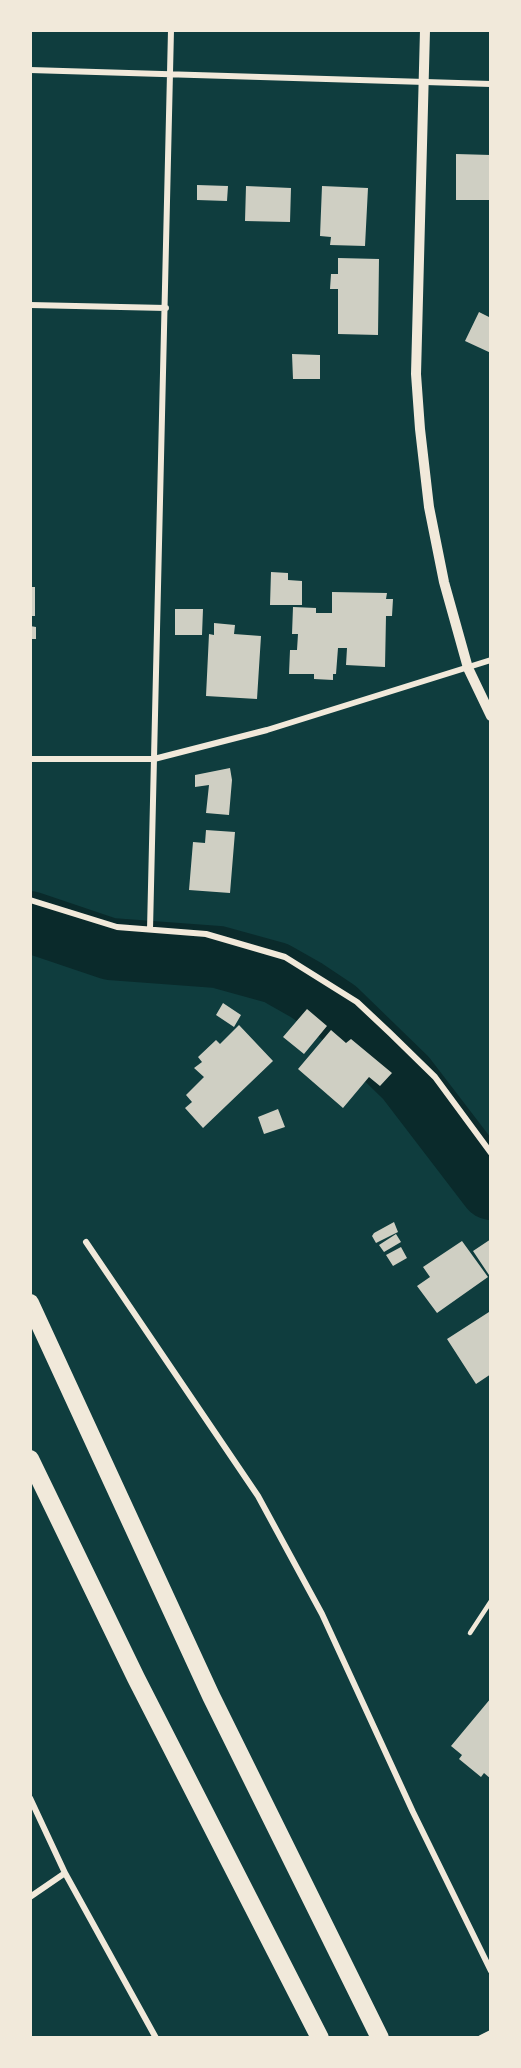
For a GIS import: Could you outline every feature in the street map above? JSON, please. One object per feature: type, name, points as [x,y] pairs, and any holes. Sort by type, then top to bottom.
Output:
[{"type":"highway","points":[[30,1303],[211,1696],[380,2038]]},
{"type":"highway","points":[[30,1459],[136,1678],[320,2038]]},
{"type":"street","points":[[150,929],[171,30]]},
{"type":"street","points":[[425,30],[417,374],[420,429],[429,507],[444,582],[468,668],[491,716]]},
{"type":"street","points":[[30,70],[491,84]]},
{"type":"street","points":[[30,305],[166,309]]},
{"type":"street","points":[[30,759],[154,759],[267,730],[491,660]]},
{"type":"street","points":[[30,900],[117,927],[206,934],[285,957],[357,1002],[435,1077],[491,1153]]},
{"type":"street","points":[[86,1242],[258,1496],[322,1614],[413,1812],[491,1971]]},
{"type":"street","points":[[30,1798],[65,1873],[156,2038]]},
{"type":"street","points":[[30,1897],[65,1873]]},
{"type":"street","points":[[481,2038],[491,2034]]},
{"type":"lane","points":[[470,1633],[491,1601]]},
{"type":"building","points":[[456,154],[491,155],[491,200],[456,200]]},
{"type":"building","points":[[197,185],[228,186],[227,201],[197,200]]},
{"type":"building","points":[[246,186],[291,188],[290,222],[245,221]]},
{"type":"building","points":[[322,186],[368,188],[365,246],[330,245],[331,237],[320,236]]},
{"type":"building","points":[[338,258],[379,259],[378,335],[338,334],[338,289],[330,289],[331,274],[338,274]]},
{"type":"building","points":[[479,312],[491,318],[491,353],[465,341]]},
{"type":"building","points":[[292,354],[320,355],[320,379],[293,379]]},
{"type":"building","points":[[271,572],[288,573],[288,580],[302,581],[302,605],[270,605]]},
{"type":"building","points":[[30,587],[35,587],[35,616],[30,616]]},
{"type":"building","points":[[332,592],[387,593],[386,599],[393,599],[392,616],[386,616],[385,667],[346,665],[347,648],[338,648],[336,674],[333,674],[333,680],[314,679],[314,674],[289,674],[290,650],[297,650],[298,634],[292,634],[293,607],[316,608],[316,613],[332,613]]},
{"type":"building","points":[[175,609],[203,609],[202,635],[175,635]]},
{"type":"building","points":[[214,623],[235,625],[234,634],[261,636],[257,699],[206,696],[209,634],[214,635]]},
{"type":"building","points":[[30,626],[36,627],[36,639],[30,639]]},
{"type":"building","points":[[230,768],[232,780],[229,815],[206,813],[209,785],[195,787],[195,775]]},
{"type":"building","points":[[206,830],[235,832],[230,893],[189,890],[193,842],[205,843]]},
{"type":"building","points":[[223,1003],[241,1015],[234,1027],[216,1015]]},
{"type":"building","points":[[307,1009],[327,1026],[304,1054],[283,1037]]},
{"type":"building","points":[[239,1025],[273,1061],[203,1128],[185,1108],[192,1102],[186,1095],[204,1077],[194,1068],[202,1062],[198,1057],[216,1040],[220,1044]]},
{"type":"building","points":[[331,1030],[346,1043],[351,1039],[392,1073],[380,1086],[369,1077],[343,1108],[298,1069]]},
{"type":"building","points":[[278,1109],[285,1127],[264,1134],[258,1117]]},
{"type":"building","points":[[394,1222],[398,1232],[376,1243],[372,1236],[374,1233]]},
{"type":"building","points":[[396,1234],[401,1242],[384,1252],[379,1245]]},
{"type":"building","points":[[491,1239],[491,1274],[489,1275],[473,1251]]},
{"type":"building","points":[[462,1241],[488,1277],[437,1313],[417,1286],[430,1277],[423,1267]]},
{"type":"building","points":[[401,1247],[407,1258],[393,1266],[386,1255]]},
{"type":"building","points":[[489,1312],[491,1374],[476,1384],[447,1339]]},
{"type":"building","points":[[491,1698],[491,1779],[484,1773],[481,1777],[459,1759],[462,1755],[451,1746]]},
{"type":"waterway","points":[[30,922],[110,949],[218,957],[276,973],[306,990],[336,1010],[406,1078],[491,1189]]}]
